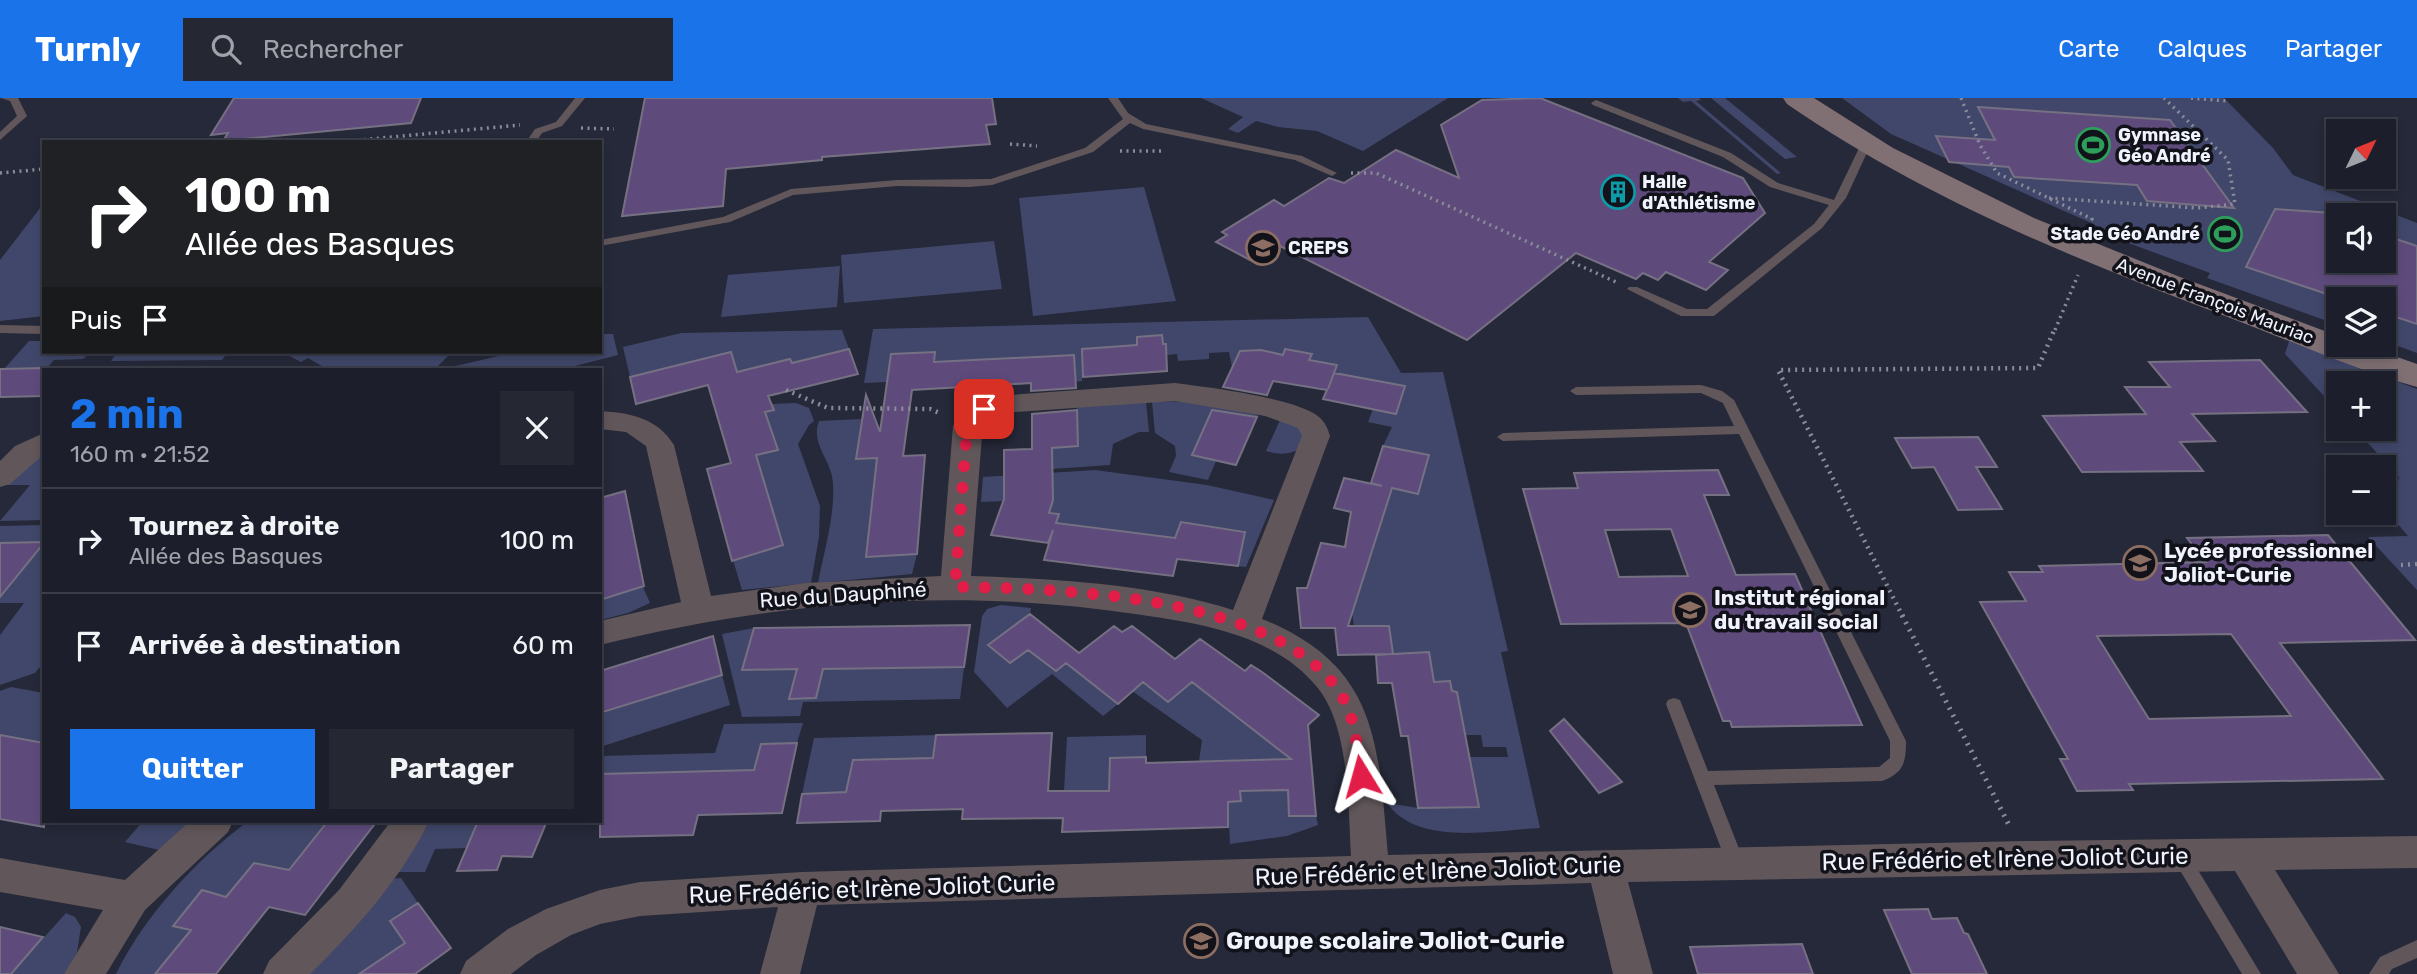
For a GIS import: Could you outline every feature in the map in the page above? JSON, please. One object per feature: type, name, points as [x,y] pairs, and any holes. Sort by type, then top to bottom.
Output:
[{"type":"street","name":"Avenue François Mauriac","points":[[1796,98],[1833,125],[1976,202],[2091,254],[2417,376]]},
{"type":"street","points":[[955,587],[969,423],[984,409],[996,405],[1175,392],[1297,416],[1307,421],[1316,436],[1243,626]]},
{"type":"street","points":[[602,420],[632,423],[655,435],[660,445],[698,609]]},
{"type":"street","points":[[0,477],[25,453],[42,443]]},
{"type":"street","name":"Rue du Dauphiné","points":[[602,633],[698,609],[834,593],[955,587],[1032,589],[1097,596],[1179,609],[1243,626],[1268,634],[1303,654],[1330,679],[1341,695],[1354,728],[1371,872]]},
{"type":"street","points":[[84,974],[132,898],[160,869],[213,823]]},
{"type":"street","points":[[284,974],[316,943],[362,890],[410,823]]},
{"type":"street","name":"Rue Frédéric et Irène Joliot Curie","points":[[480,974],[522,942],[559,921],[600,907],[640,899],[802,889],[1371,872],[1457,873],[1605,866],[2417,852]]},
{"type":"street","points":[[2246,856],[2319,974]]},
{"type":"street","points":[[1605,866],[1633,974]]},
{"type":"street","points":[[0,875],[132,898]]},
{"type":"street","points":[[780,974],[802,889]]},
{"type":"lane","points":[[0,137],[22,116],[14,98],[6,98]]},
{"type":"lane","points":[[532,140],[538,131],[559,124],[580,98]]},
{"type":"lane","points":[[1113,98],[1117,109],[1143,126],[1298,158],[1332,173]]},
{"type":"lane","points":[[1596,103],[1727,155],[1774,185],[1836,204]]},
{"type":"lane","points":[[602,243],[726,219],[791,192],[897,183],[992,182],[1089,150],[1129,119]]},
{"type":"lane","points":[[1633,289],[1685,313],[1710,313],[1818,226],[1836,204],[1867,144]]},
{"type":"lane","points":[[0,329],[42,330]]},
{"type":"lane","points":[[1576,391],[1701,389],[1728,400],[1898,741],[1898,761],[1882,774],[1703,778]]},
{"type":"lane","points":[[1503,437],[1743,430]]},
{"type":"lane","points":[[1674,704],[1736,864]]},
{"type":"lane","points":[[2180,856],[2252,974]]},
{"type":"lane","points":[[2378,974],[2386,963],[2417,949]]},
{"type":"path","points":[[1961,98],[1980,145],[1997,173],[2092,219],[2089,222]]},
{"type":"path","points":[[2049,198],[2198,208],[2235,204],[2228,160],[2164,98]]},
{"type":"path","points":[[2191,98],[2227,101]]},
{"type":"path","points":[[359,140],[544,122],[596,130],[614,129]]},
{"type":"path","points":[[1010,144],[1089,150],[1175,152]]},
{"type":"path","points":[[0,173],[42,169]]},
{"type":"path","points":[[1332,173],[1376,173],[1633,289]]},
{"type":"path","points":[[2025,857],[1778,370],[2038,368],[2084,262],[2091,254]]},
{"type":"path","points":[[786,390],[828,408],[930,409],[969,423]]},
{"type":"path","points":[[2401,565],[2417,564]]},
{"type":"shaded area","points":[[1201,98],[1448,98],[1363,151],[1317,131],[1278,127],[1256,121],[1238,133],[1228,129],[1243,117]]},
{"type":"shaded area","points":[[1678,98],[1699,98],[1701,100],[1696,101],[1781,173],[1777,174],[1691,101],[1683,102]]},
{"type":"shaded area","points":[[1711,98],[1725,98],[1797,157],[1785,159]]},
{"type":"shaded area","name":"Stade Géo André","points":[[1842,98],[2224,98],[2273,148],[2293,175],[2365,203],[2326,203],[2326,273],[2396,273],[2396,215],[2417,223],[2417,353],[2396,345],[2396,287],[2326,287],[2326,321],[2207,278],[2210,273],[2131,244],[2089,222],[1891,134]]},
{"type":"shaded area","points":[[1144,187],[1176,301],[1033,316],[1019,198]]},
{"type":"shaded area","points":[[42,206],[42,316],[0,321],[0,260]]},
{"type":"shaded area","points":[[994,241],[1002,289],[844,303],[841,255]]},
{"type":"shaded area","points":[[840,266],[837,307],[721,317],[728,275]]},
{"type":"shaded area","points":[[1368,317],[1401,373],[1443,372],[1508,651],[1501,652],[1540,828],[1479,833],[1437,831],[1417,826],[1401,817],[1387,803],[1418,808],[1479,806],[1470,757],[1508,757],[1506,747],[1483,747],[1481,735],[1465,735],[1457,692],[1452,691],[1450,681],[1434,682],[1429,652],[1393,654],[1388,626],[1354,626],[1348,587],[1391,488],[1418,494],[1429,456],[1383,446],[1392,427],[1368,422],[1373,409],[1405,386],[1334,373],[1336,365],[1309,360],[1311,354],[1285,349],[1283,355],[1255,349],[1242,375],[1233,373],[1229,352],[1209,353],[1209,359],[1178,361],[1177,354],[1167,355],[1161,335],[1137,337],[1137,346],[1082,349],[1082,381],[1061,383],[1061,355],[934,362],[934,352],[892,354],[887,382],[864,383],[873,329]]},
{"type":"shaded area","points":[[842,330],[849,349],[792,363],[789,359],[737,372],[731,353],[630,377],[623,347],[681,333]]},
{"type":"shaded area","points":[[602,334],[613,334],[618,355],[567,368],[447,368],[507,354],[602,354]]},
{"type":"shaded area","points":[[29,341],[42,341],[42,354],[116,354],[54,360],[47,368],[4,369]]},
{"type":"shaded area","points":[[2289,341],[2369,371],[2326,371],[2326,398],[2285,354]]},
{"type":"shaded area","points":[[116,354],[226,354],[222,360],[111,361]]},
{"type":"shaded area","points":[[286,354],[450,354],[436,368],[325,368],[308,358],[301,362]]},
{"type":"shaded area","points":[[2396,381],[2417,389],[2417,590],[2368,537],[2408,536],[2396,522],[2396,490],[2399,477],[2396,474],[2396,455],[2379,455],[2366,441],[2396,441]]},
{"type":"shaded area","points":[[1190,401],[1258,415],[1256,419],[1212,411],[1192,455],[1216,461],[1208,480],[1169,472],[1176,456],[1175,446],[1155,433],[1152,402]]},
{"type":"shaded area","points":[[1146,402],[1149,432],[1139,432],[1113,444],[1110,465],[1052,469],[1052,448],[1078,446],[1077,406]]},
{"type":"shaded area","points":[[796,403],[809,408],[814,421],[798,444],[820,506],[819,537],[811,583],[742,590],[733,560],[783,545],[756,455],[778,449],[765,412],[774,410],[771,404]]},
{"type":"shaded area","points":[[861,419],[856,459],[878,457],[866,557],[917,554],[912,574],[818,583],[831,521],[833,496],[830,468],[817,438],[819,421]]},
{"type":"shaded area","points":[[1280,420],[1293,422],[1304,434],[1303,447],[1285,454],[1266,451]]},
{"type":"shaded area","points":[[42,452],[42,520],[0,521],[30,485],[5,485]]},
{"type":"shaded area","points":[[1095,470],[1207,485],[1274,500],[1246,567],[1238,566],[1245,531],[1181,522],[1175,538],[1056,524],[1059,515],[1004,501],[981,502],[983,477]]},
{"type":"shaded area","points":[[42,525],[42,542],[0,543],[0,526]]},
{"type":"shaded area","points":[[42,546],[42,664],[35,673],[0,685],[0,635],[24,603],[0,603],[0,598]]},
{"type":"shaded area","points":[[643,587],[650,603],[628,613],[602,620],[602,599]]},
{"type":"shaded area","points":[[1001,605],[1031,608],[1030,614],[988,646],[1010,663],[1034,645],[1053,660],[1048,665],[1056,671],[1092,643],[1118,704],[1103,716],[1052,674],[1007,708],[974,672],[982,616],[987,609]]},
{"type":"shaded area","points":[[754,628],[743,669],[797,669],[790,699],[816,698],[823,669],[964,667],[960,699],[803,702],[800,716],[742,717],[722,634]]},
{"type":"shaded area","points":[[1208,670],[1303,729],[1311,758],[1199,761],[1202,740],[1132,691],[1144,683],[1168,702]]},
{"type":"shaded area","points":[[722,675],[730,705],[602,746],[602,713]]},
{"type":"shaded area","points":[[11,687],[42,693],[42,767],[0,735],[0,691]]},
{"type":"shaded area","points":[[803,723],[797,743],[761,744],[749,792],[602,774],[602,756],[715,753],[724,724]]},
{"type":"shaded area","points":[[936,735],[928,789],[845,800],[802,794],[814,738]]},
{"type":"shaded area","points":[[1146,735],[1146,757],[1110,758],[1108,808],[1078,809],[1078,791],[1064,791],[1067,737]]},
{"type":"shaded area","points":[[1288,790],[1289,816],[1316,816],[1318,825],[1287,836],[1230,844],[1228,802],[1241,801],[1240,791]]},
{"type":"shaded area","points":[[141,823],[193,823],[159,850],[125,842]]},
{"type":"shaded area","points":[[246,823],[326,823],[312,842],[330,845],[218,935],[155,974],[116,974],[141,931],[173,890]]},
{"type":"shaded area","points":[[428,823],[477,823],[467,848],[435,849],[425,872],[394,872]]},
{"type":"shaded area","points":[[401,878],[418,903],[391,921],[405,943],[359,974],[301,974],[387,879]]},
{"type":"shaded area","points":[[66,913],[75,917],[81,927],[77,952],[66,974],[11,974]]},
{"type":"building","points":[[234,98],[421,98],[411,123],[233,140],[224,140],[228,133],[211,135]]},
{"type":"building","points":[[645,98],[992,98],[996,124],[986,125],[990,144],[822,157],[822,160],[726,169],[723,206],[622,216]]},
{"type":"building","points":[[1540,98],[1743,178],[1765,213],[1709,262],[1728,270],[1706,290],[1666,272],[1658,280],[1643,273],[1636,279],[1576,253],[1467,340],[1278,245],[1252,261],[1216,242],[1227,235],[1222,232],[1274,200],[1284,206],[1329,178],[1344,183],[1396,150],[1459,178],[1441,125],[1482,100]]},
{"type":"building","name":"Gymnase Géo André","points":[[1978,107],[2170,120],[2234,208],[2147,201],[2137,185],[2014,177],[2009,167],[1949,162],[1936,136],[1995,140]]},
{"type":"building","points":[[2275,209],[2326,213],[2326,273],[2396,273],[2396,239],[2417,246],[2417,324],[2396,317],[2396,287],[2326,287],[2326,294],[2246,267]]},
{"type":"building","points":[[1162,335],[1163,344],[1166,344],[1167,371],[1083,377],[1082,349],[1137,345],[1137,337]]},
{"type":"building","points":[[849,349],[858,374],[768,396],[774,410],[765,412],[778,450],[756,455],[783,545],[732,561],[707,469],[731,463],[708,385],[636,404],[630,377],[731,352],[737,372],[790,359],[792,363]]},
{"type":"building","points":[[1285,349],[1312,354],[1309,360],[1337,365],[1334,373],[1405,386],[1396,414],[1323,399],[1327,390],[1273,381],[1267,395],[1223,387],[1240,351],[1261,350],[1283,355]]},
{"type":"building","points":[[935,352],[934,362],[1074,355],[1076,388],[1031,391],[1031,383],[912,390],[903,456],[925,455],[917,554],[866,557],[877,458],[856,459],[866,395],[880,432],[891,354]]},
{"type":"building","points":[[2260,360],[2307,412],[2192,414],[2215,441],[2180,442],[2203,471],[2082,472],[2043,416],[2146,414],[2125,387],[2170,387],[2149,362]]},
{"type":"building","points":[[42,368],[42,396],[0,397],[0,369]]},
{"type":"building","points":[[1077,410],[1078,446],[1052,448],[1053,500],[1049,513],[1059,514],[1056,523],[1175,538],[1181,522],[1245,532],[1238,566],[1177,559],[1173,576],[1044,560],[1053,530],[1048,543],[991,535],[1004,499],[1004,450],[1032,449],[1032,414]]},
{"type":"building","points":[[1212,410],[1257,417],[1236,465],[1192,455]]},
{"type":"building","points":[[1978,437],[1997,467],[1976,467],[2002,509],[1958,510],[1934,467],[1912,468],[1895,438]]},
{"type":"building","points":[[1383,446],[1429,455],[1418,494],[1392,488],[1348,626],[1389,626],[1393,654],[1338,655],[1335,628],[1301,628],[1297,588],[1307,588],[1321,543],[1345,547],[1351,512],[1334,508],[1344,478],[1382,486],[1371,483]]},
{"type":"building","points":[[1718,470],[1729,495],[1704,495],[1736,575],[1795,574],[1862,725],[1732,727],[1730,721],[1723,721],[1686,623],[1561,624],[1523,489],[1578,488],[1574,473]],"holes":[[[1671,529],[1688,576],[1619,577],[1605,530]]]},
{"type":"building","points":[[625,491],[644,586],[602,599],[602,497]]},
{"type":"building","points":[[2328,535],[2415,640],[2280,643],[2383,779],[2129,784],[2133,790],[2077,791],[2060,759],[2068,759],[1980,602],[2026,601],[2009,572],[2043,572],[2039,566],[2206,562],[2187,538]],"holes":[[[2231,634],[2291,716],[2149,719],[2097,636]]]},
{"type":"building","points":[[42,542],[0,597],[0,543]]},
{"type":"building","points":[[1030,614],[1079,653],[1114,626],[1122,632],[1132,626],[1175,659],[1200,639],[1245,671],[1251,665],[1262,672],[1319,715],[1308,725],[1316,816],[1289,816],[1288,790],[1240,791],[1241,801],[1228,802],[1228,827],[1062,832],[1063,818],[962,819],[963,809],[881,811],[880,821],[797,823],[802,794],[846,792],[853,760],[933,758],[936,735],[1052,733],[1048,791],[1109,791],[1110,758],[1146,757],[1146,763],[1291,759],[1192,682],[1168,702],[1143,682],[1118,704],[1066,663],[1056,671],[1028,650],[1010,663],[988,645]]},
{"type":"building","points":[[970,625],[964,667],[823,669],[816,698],[789,699],[797,669],[742,670],[754,628]]},
{"type":"building","points":[[713,636],[722,675],[602,712],[602,670]]},
{"type":"building","points":[[1429,652],[1434,682],[1450,681],[1452,691],[1457,692],[1479,807],[1418,808],[1408,736],[1401,736],[1392,683],[1378,683],[1376,655]]},
{"type":"building","points":[[1564,719],[1622,782],[1599,793],[1550,731]]},
{"type":"building","points":[[0,735],[42,743],[44,827],[0,819]]},
{"type":"building","points":[[797,743],[782,813],[698,815],[693,835],[600,837],[602,774],[754,770],[761,744]]},
{"type":"building","points":[[326,823],[375,823],[305,915],[269,907],[216,974],[155,974],[191,930],[173,926],[202,890],[226,897],[254,863],[289,870]]},
{"type":"building","points":[[477,823],[546,823],[532,857],[502,856],[497,870],[457,871]]},
{"type":"building","points":[[418,903],[451,948],[415,974],[359,974],[405,943],[390,921]]},
{"type":"building","points":[[1928,909],[1932,919],[1957,918],[1964,933],[1968,934],[1987,974],[1912,974],[1884,910]]},
{"type":"building","points":[[0,927],[43,937],[11,974],[0,974]]},
{"type":"building","points":[[1802,944],[1813,974],[1698,974],[1690,947]]},
{"type":"place","name":"Gymnase Géo André","points":[[2093,145]]},
{"type":"place","name":"Halle d'Athlétisme","points":[[1618,192]]},
{"type":"place","name":"Stade Géo André","points":[[2225,234]]},
{"type":"place","name":"CREPS","points":[[1263,248]]},
{"type":"place","name":"Lycée professionnel Joliot-Curie","points":[[2140,563]]},
{"type":"place","name":"Institut régional du travail social","points":[[1690,610]]},
{"type":"place","name":"Groupe scolaire Joliot-Curie","points":[[1201,941]]},
{"type":"route","points":[[984,409],[973,417],[967,426],[955,587],[1032,589],[1130,600],[1212,616],[1268,634],[1303,654],[1330,679],[1341,695],[1354,728],[1361,776]]}]
